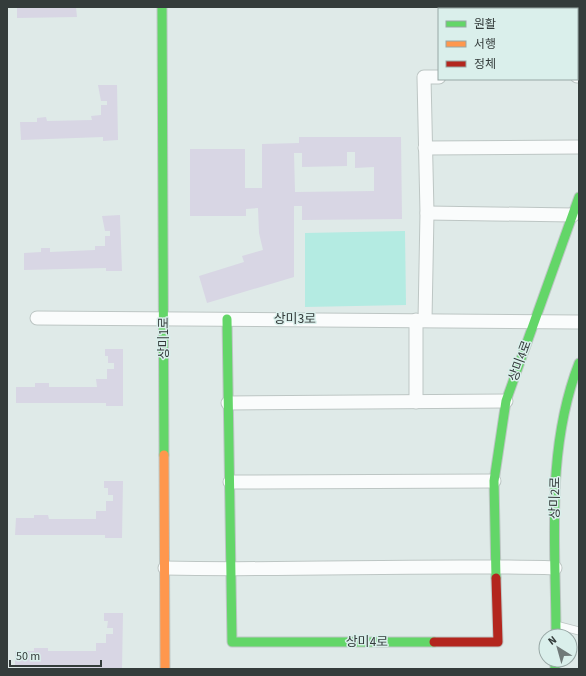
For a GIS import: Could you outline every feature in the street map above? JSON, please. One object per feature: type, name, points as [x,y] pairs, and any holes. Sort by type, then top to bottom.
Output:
[{"type":"street","name":"상미1로","points":[[162,7],[165,669]]},
{"type":"street","points":[[416,402],[427,213],[424,77],[438,77]]},
{"type":"street","points":[[425,148],[579,147]]},
{"type":"street","points":[[535,321],[574,215],[579,197]]},
{"type":"street","points":[[427,213],[574,215]]},
{"type":"street","name":"상미3로","points":[[37,318],[164,320],[227,318],[579,322]]},
{"type":"street","name":"상미4로","points":[[227,318],[232,642],[498,642],[494,482],[506,401],[535,321]]},
{"type":"street","name":"상미2로","points":[[556,625],[554,513],[558,446],[562,418],[579,363]]},
{"type":"street","points":[[228,403],[506,401]]},
{"type":"street","points":[[230,482],[494,482]]},
{"type":"street","points":[[165,568],[231,569],[497,566],[555,568]]},
{"type":"lane","points":[[556,625],[579,631]]},
{"type":"green space","points":[[405,231],[406,305],[305,307],[305,233]]},
{"type":"building","points":[[17,7],[76,7],[77,17],[17,18]]},
{"type":"building","points":[[98,85],[117,85],[118,140],[103,141],[103,137],[21,140],[20,122],[37,122],[37,118],[46,117],[47,121],[92,120],[91,116],[101,115],[101,105],[107,105],[107,101],[101,101]]},
{"type":"building","points":[[299,137],[401,137],[402,219],[302,220],[302,206],[294,206],[294,277],[207,303],[199,276],[244,262],[242,256],[263,250],[259,233],[258,208],[246,209],[246,216],[190,216],[190,149],[245,149],[245,188],[262,188],[262,144],[299,143]],"holes":[[[347,152],[355,152],[355,168],[374,167],[374,191],[295,192],[294,153],[302,153],[302,167],[347,166]]]},
{"type":"building","points":[[120,215],[122,271],[106,271],[106,268],[24,270],[24,253],[41,252],[41,248],[50,248],[50,252],[95,250],[95,246],[105,246],[105,236],[110,236],[110,231],[105,231],[102,216]]},
{"type":"building","points":[[105,349],[123,349],[123,406],[106,406],[106,403],[16,403],[16,387],[35,387],[35,383],[49,383],[49,387],[97,387],[96,379],[107,379],[107,369],[114,369],[114,363],[108,363],[108,356],[105,356]]},
{"type":"building","points":[[104,481],[123,481],[122,538],[105,538],[105,535],[15,535],[16,518],[34,518],[34,515],[48,515],[49,519],[96,519],[96,511],[106,511],[106,501],[113,501],[113,495],[108,495],[108,488],[104,488]]},
{"type":"building","points":[[104,613],[123,613],[122,669],[15,667],[15,651],[34,651],[34,648],[48,648],[48,651],[96,651],[96,643],[106,643],[106,634],[113,634],[113,628],[107,628],[108,621],[104,621]]},
{"type":"traffic: fast","points":[[162,7],[164,455]]},
{"type":"traffic: fast","points":[[496,578],[494,481],[506,401],[579,197]]},
{"type":"traffic: fast","points":[[227,319],[232,642],[434,642]]},
{"type":"traffic: fast","points":[[556,628],[554,532],[557,464],[561,430],[568,396],[579,363]]},
{"type":"traffic: slow","points":[[164,455],[165,669]]},
{"type":"traffic: jam","points":[[434,642],[498,642],[496,578]]}]
